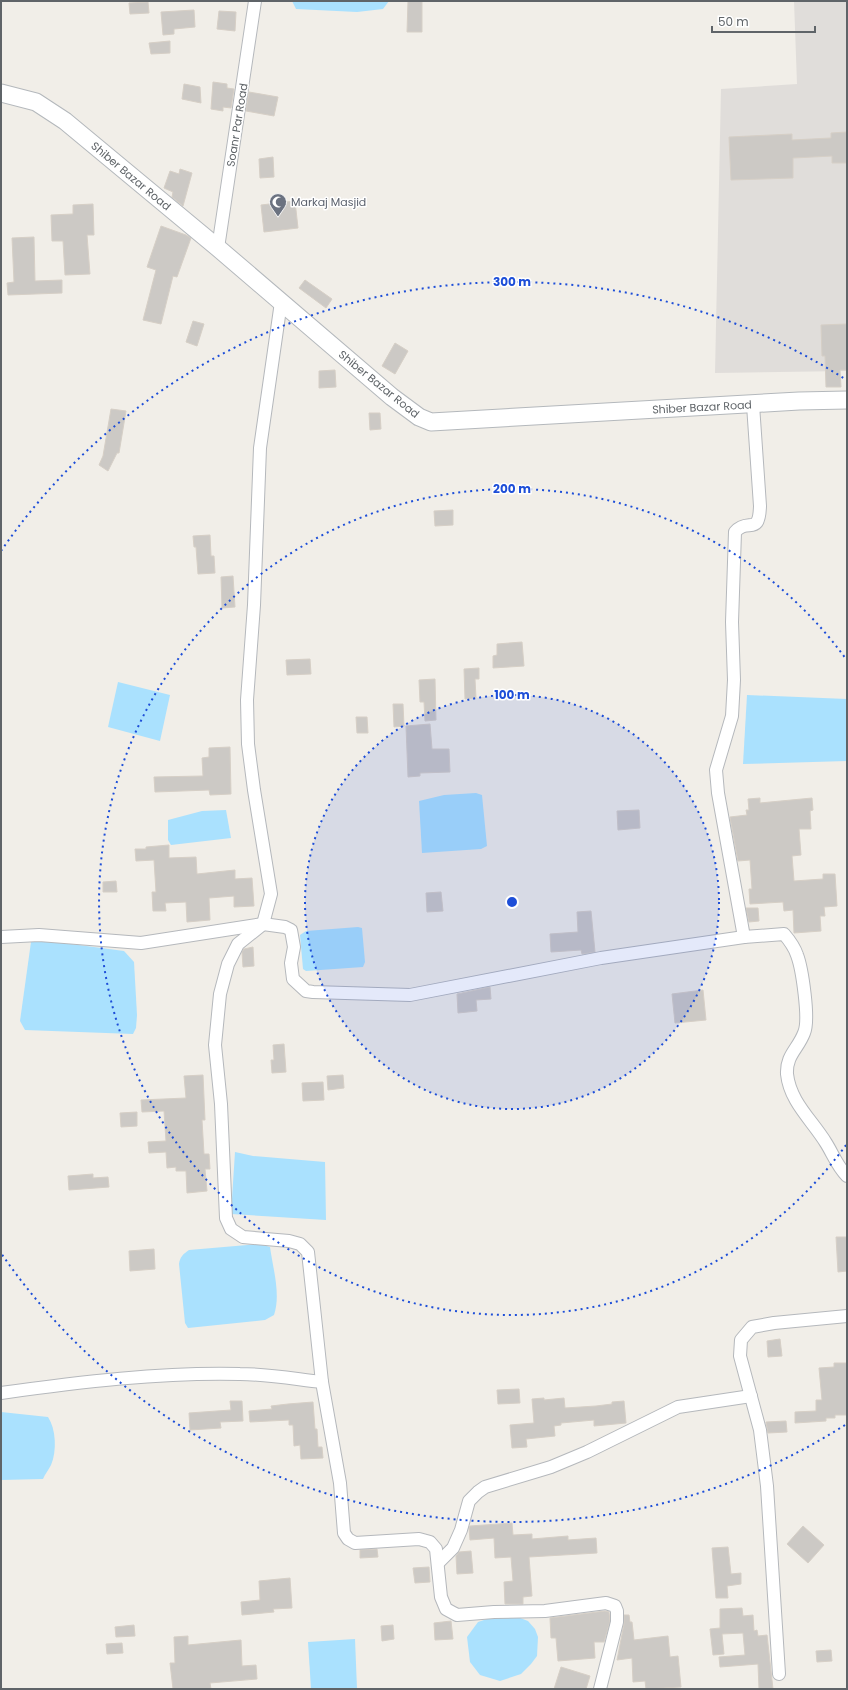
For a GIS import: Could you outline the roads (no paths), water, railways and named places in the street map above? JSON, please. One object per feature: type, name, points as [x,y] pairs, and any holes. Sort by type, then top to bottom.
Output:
[{"type":"street","name":"Soanr Par Road","points":[[218,248],[256,1]]},
{"type":"street","name":"Shiber Bazar Road","points":[[1,93],[36,102],[51,110],[218,248],[392,396],[419,417],[431,422],[847,400]]},
{"type":"street","points":[[281,302],[260,448],[254,605],[247,700],[249,752],[271,894],[263,924],[238,944],[228,964],[220,994],[215,1045],[221,1104],[226,1218],[231,1229],[243,1237],[289,1241],[300,1244],[308,1252],[322,1382],[340,1483],[344,1533],[348,1539],[355,1543],[419,1539],[430,1542],[436,1549],[441,1597],[446,1609],[457,1615],[545,1610],[606,1603],[615,1606],[617,1611],[617,1622],[600,1689]]},
{"type":"street","points":[[744,938],[718,794],[716,770],[732,716],[734,680],[732,622],[735,532],[742,526],[752,526],[757,523],[760,518],[752,404]]},
{"type":"street","points":[[1,937],[39,935],[142,943],[263,924],[285,927],[291,930],[294,947],[291,963],[293,979],[306,991],[410,995],[601,958],[744,938],[784,934],[792,943],[798,957],[803,981],[806,1009],[805,1032],[788,1060],[787,1075],[796,1101],[826,1142],[839,1168],[847,1176]]},
{"type":"street","points":[[779,1674],[767,1486],[760,1430],[740,1356],[741,1340],[752,1327],[774,1323],[847,1316]]},
{"type":"street","points":[[1,1393],[174,1375],[242,1374],[322,1382]]},
{"type":"street","points":[[438,1563],[453,1548],[461,1530],[469,1501],[485,1487],[551,1467],[587,1452],[678,1407],[751,1396]]},
{"type":"water","points":[[292,1],[389,1],[383,9],[357,12],[296,9]]},
{"type":"water","points":[[118,682],[170,695],[160,741],[108,727]]},
{"type":"water","points":[[747,695],[847,699],[847,761],[743,764]]},
{"type":"water","points":[[476,793],[482,795],[487,846],[481,849],[422,853],[419,801],[444,795]]},
{"type":"water","points":[[226,810],[231,838],[171,845],[168,840],[168,820],[202,811]]},
{"type":"water","points":[[358,927],[362,928],[365,962],[363,967],[306,971],[303,969],[300,935],[306,931]]},
{"type":"water","points":[[41,940],[124,951],[134,962],[137,1015],[136,1028],[133,1034],[25,1030],[20,1021],[31,942]]},
{"type":"water","points":[[235,1152],[253,1156],[325,1162],[326,1220],[231,1214]]},
{"type":"water","points":[[260,1244],[270,1247],[277,1290],[274,1315],[265,1320],[188,1328],[185,1323],[179,1264],[182,1256],[189,1250]]},
{"type":"water","points":[[1,1412],[48,1417],[53,1428],[55,1447],[51,1465],[43,1479],[1,1480]]},
{"type":"water","points":[[515,1616],[528,1621],[535,1629],[538,1637],[537,1656],[521,1674],[500,1681],[480,1675],[470,1662],[467,1637],[478,1622],[493,1617]]},
{"type":"water","points":[[355,1639],[357,1689],[311,1689],[308,1642]]},
{"type":"place","name":"Markaj Masjid","points":[[278,217]]}]
